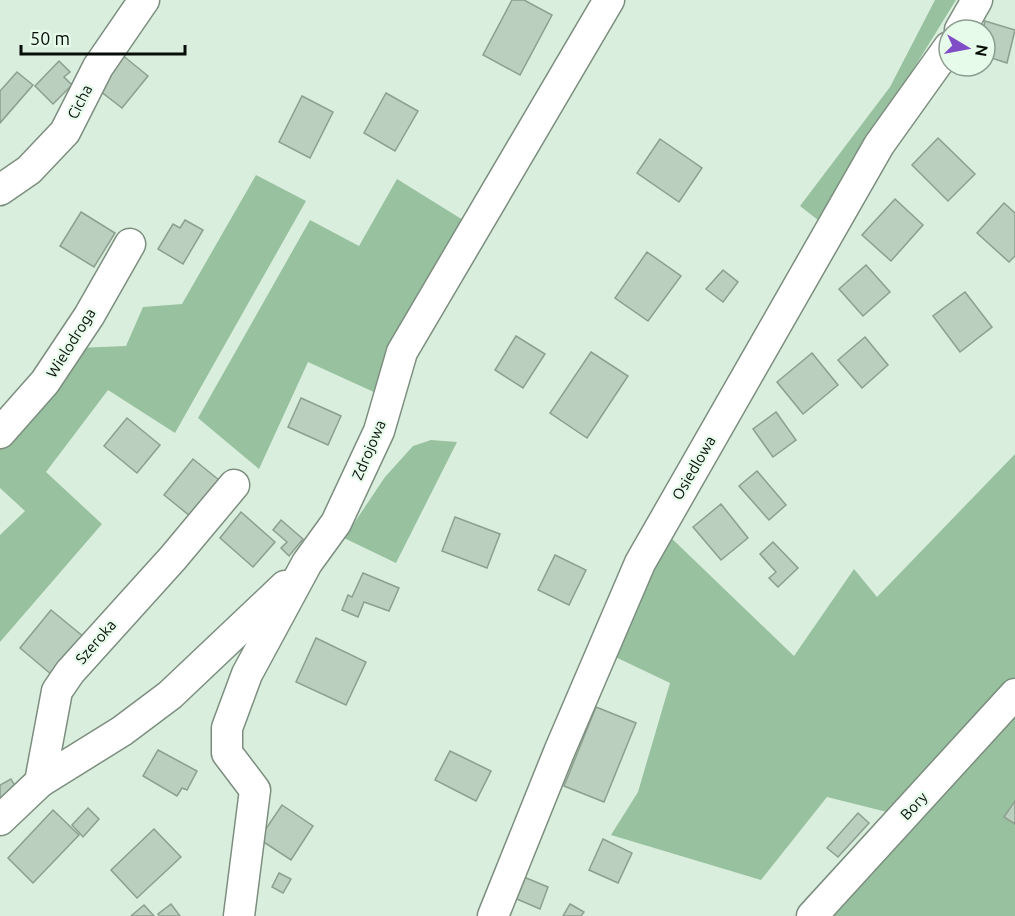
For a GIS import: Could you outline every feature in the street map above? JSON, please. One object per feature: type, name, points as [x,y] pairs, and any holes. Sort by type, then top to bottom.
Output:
[{"type":"street","name":"Cicha","points":[[0,190],[29,170],[64,132],[98,67],[144,0]]},
{"type":"street","name":"Zdrojowa","points":[[239,916],[255,790],[227,753],[227,728],[247,674],[307,562],[336,523],[379,431],[402,352],[609,0]]},
{"type":"street","points":[[967,18],[977,0]]},
{"type":"street","name":"Osiedlowa","points":[[493,916],[563,741],[640,563],[879,145],[937,64]]},
{"type":"street","name":"Wielodroga","points":[[0,433],[45,382],[88,316],[130,244]]},
{"type":"street","name":"Szeroka","points":[[40,782],[57,691],[107,628],[172,558],[234,485]]},
{"type":"street","points":[[0,820],[40,782],[123,731],[170,695],[307,562]]},
{"type":"street","name":"Bory","points":[[812,916],[1015,694]]},
{"type":"green space","points":[[935,0],[956,0],[945,18],[937,18],[937,31],[872,136],[827,227],[800,206],[890,87]]},
{"type":"green space","points":[[256,175],[306,201],[175,433],[108,390],[46,472],[102,524],[0,642],[0,535],[25,511],[0,488],[0,441],[76,348],[126,346],[143,307],[182,304]]},
{"type":"green space","points":[[397,179],[463,220],[348,470],[376,393],[308,362],[259,469],[198,418],[310,220],[359,246]]},
{"type":"green space","points":[[431,440],[457,442],[396,563],[344,538],[385,477],[413,446]]},
{"type":"green space","points":[[1015,454],[1015,677],[1005,697],[891,813],[827,797],[761,880],[611,835],[638,792],[670,683],[607,653],[665,532],[794,656],[854,569],[877,597]]},
{"type":"green space","points":[[1015,710],[1015,916],[831,916]]},
{"type":"building","points":[[512,0],[524,0],[552,15],[520,75],[483,55]]},
{"type":"building","points":[[997,25],[1015,30],[1007,63],[997,60]]},
{"type":"building","points":[[121,54],[148,76],[122,108],[95,87]]},
{"type":"building","points":[[59,61],[70,72],[64,77],[72,85],[53,104],[35,86]]},
{"type":"building","points":[[17,72],[33,85],[0,123],[0,91]]},
{"type":"building","points":[[386,93],[418,111],[395,151],[364,133]]},
{"type":"building","points":[[302,96],[333,112],[310,158],[279,142]]},
{"type":"building","points":[[938,138],[975,174],[948,201],[912,165]]},
{"type":"building","points":[[660,139],[702,168],[679,202],[637,173]]},
{"type":"building","points":[[895,199],[923,225],[891,261],[862,235]]},
{"type":"building","points":[[1004,203],[1015,213],[1015,256],[1009,262],[977,233]]},
{"type":"building","points":[[81,212],[115,233],[94,267],[60,246]]},
{"type":"building","points":[[185,220],[203,230],[183,264],[158,249],[173,224],[180,228]]},
{"type":"building","points":[[647,252],[681,276],[648,321],[615,298]]},
{"type":"building","points":[[866,265],[890,292],[863,316],[839,289]]},
{"type":"building","points":[[723,270],[738,282],[723,302],[706,289]]},
{"type":"building","points":[[965,292],[992,327],[960,352],[933,316]]},
{"type":"building","points":[[516,336],[545,354],[523,388],[495,370]]},
{"type":"building","points":[[865,337],[888,365],[862,388],[838,360]]},
{"type":"building","points":[[591,352],[628,376],[587,438],[550,413]]},
{"type":"building","points":[[812,353],[838,385],[803,414],[777,382]]},
{"type":"building","points":[[301,398],[341,416],[328,445],[288,427]]},
{"type":"building","points":[[776,412],[796,440],[773,457],[753,429]]},
{"type":"building","points":[[127,418],[160,445],[137,473],[104,446]]},
{"type":"building","points":[[193,459],[219,480],[190,516],[164,495]]},
{"type":"building","points":[[757,471],[786,505],[769,520],[739,486]]},
{"type":"building","points":[[721,504],[748,538],[721,560],[693,527]]},
{"type":"building","points":[[241,512],[275,542],[253,567],[220,538]]},
{"type":"building","points":[[455,517],[500,534],[487,568],[442,551]]},
{"type":"building","points":[[281,520],[303,539],[289,556],[281,548],[287,542],[273,530]]},
{"type":"building","points":[[773,542],[798,568],[778,587],[769,578],[776,572],[760,554]]},
{"type":"building","points":[[555,555],[586,570],[569,605],[538,590]]},
{"type":"building","points":[[363,573],[399,588],[389,611],[364,602],[358,617],[342,610],[348,595],[352,597]]},
{"type":"building","points":[[51,610],[84,637],[52,675],[20,648]]},
{"type":"building","points":[[316,638],[366,662],[346,705],[296,682]]},
{"type":"building","points":[[596,707],[636,723],[604,802],[564,786]]},
{"type":"building","points":[[158,750],[197,771],[187,790],[182,788],[177,796],[143,776]]},
{"type":"building","points":[[450,751],[491,771],[476,801],[435,780]]},
{"type":"building","points":[[11,779],[19,793],[0,811],[0,785]]},
{"type":"building","points":[[1015,801],[1015,824],[1004,817]]},
{"type":"building","points":[[282,805],[313,826],[291,860],[259,839]]},
{"type":"building","points":[[88,808],[99,819],[83,837],[72,825]]},
{"type":"building","points":[[53,810],[79,835],[33,883],[8,858]]},
{"type":"building","points":[[858,813],[869,823],[838,857],[827,848]]},
{"type":"building","points":[[154,829],[181,857],[137,898],[111,870]]},
{"type":"building","points":[[603,839],[632,853],[618,883],[589,870]]},
{"type":"building","points":[[279,873],[291,879],[283,893],[272,887]]},
{"type":"building","points":[[519,875],[548,887],[540,909],[510,896]]},
{"type":"building","points":[[171,904],[180,916],[159,916],[158,914]]},
{"type":"building","points":[[570,904],[584,912],[581,916],[563,916]]},
{"type":"building","points":[[144,905],[154,916],[131,916]]}]
